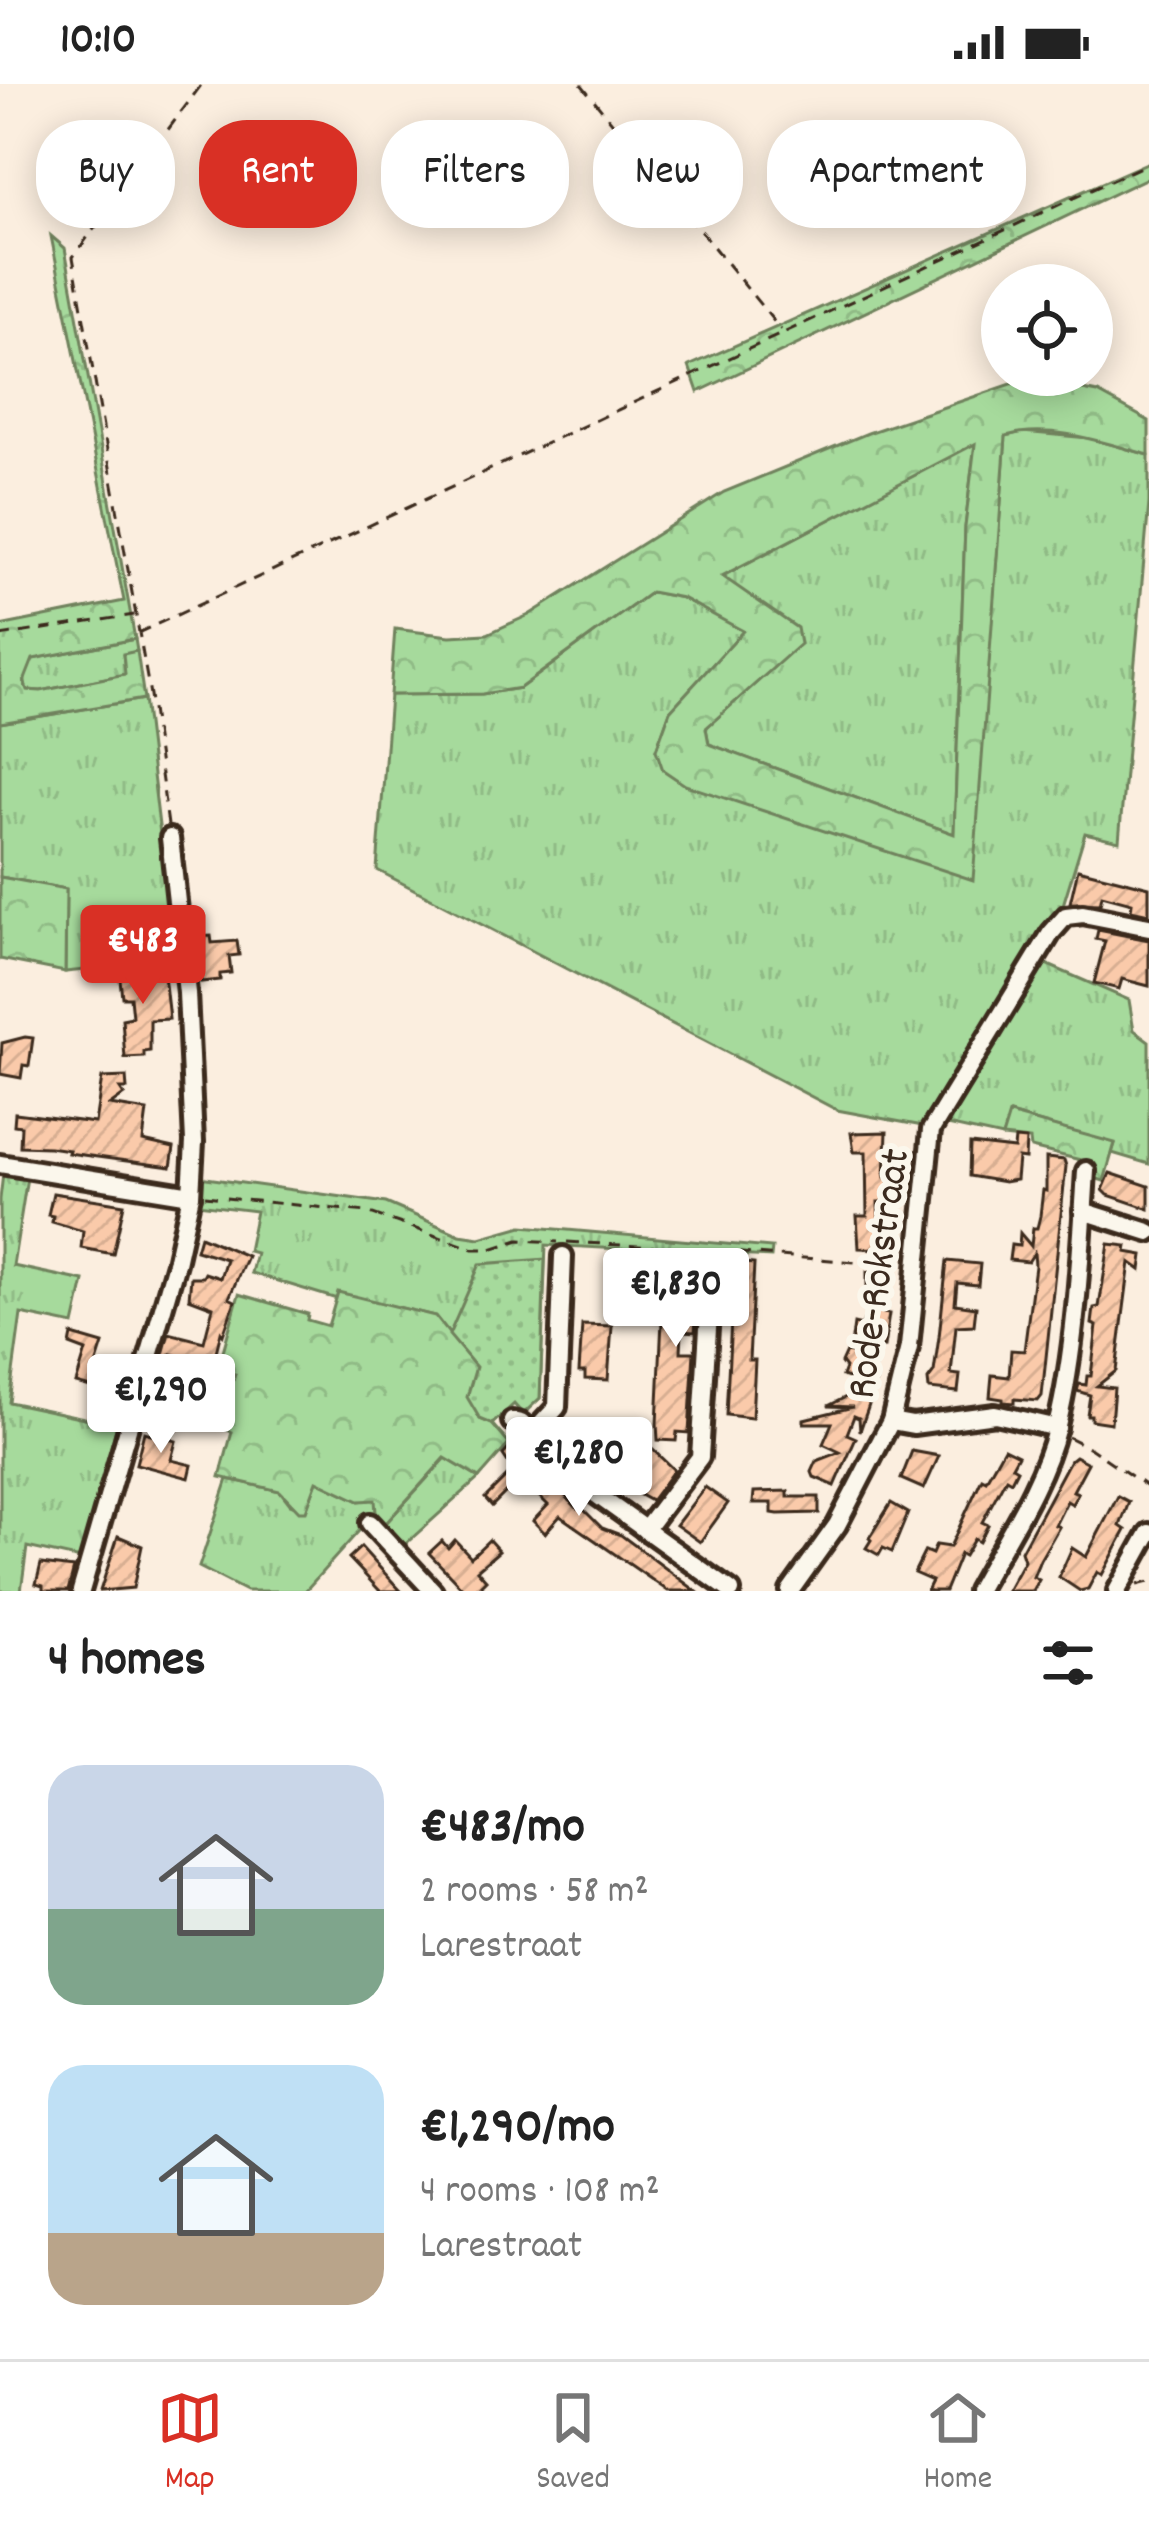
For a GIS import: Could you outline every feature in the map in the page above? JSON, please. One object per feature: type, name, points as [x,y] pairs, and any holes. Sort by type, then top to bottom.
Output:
[{"type":"street","points":[[81,1591],[176,1263],[191,1195],[194,1142],[187,993],[170,838]]},
{"type":"street","name":"Rode-Rokstraat","points":[[790,1591],[837,1525],[891,1421],[909,1347],[931,1130],[1066,916],[1083,914],[1149,927]]},
{"type":"street","points":[[0,1164],[191,1195]]},
{"type":"street","points":[[977,1591],[1045,1462],[1056,1430],[1087,1171]]},
{"type":"street","points":[[1084,1211],[1149,1232]]},
{"type":"street","points":[[532,1433],[557,1407],[563,1256]]},
{"type":"street","points":[[646,1530],[700,1457],[712,1264]]},
{"type":"street","points":[[891,1421],[913,1425],[995,1414],[1056,1430]]},
{"type":"street","points":[[512,1420],[521,1423],[590,1490],[731,1591]]},
{"type":"street","points":[[370,1522],[433,1591]]},
{"type":"street","points":[[1117,1591],[1148,1541]]},
{"type":"path","points":[[170,838],[73,256],[202,84]]},
{"type":"path","points":[[581,84],[782,332]]},
{"type":"path","points":[[138,633],[1149,163]]},
{"type":"path","points":[[0,636],[135,615]]},
{"type":"path","points":[[191,1195],[367,1212],[474,1249],[519,1240],[917,1267]]},
{"type":"path","points":[[1056,1430],[1148,1487]]},
{"type":"green space","points":[[1149,162],[1149,177],[698,392],[689,366],[1000,228],[1026,228],[1026,217]]},
{"type":"green space","points":[[51,236],[65,248],[135,639],[33,659],[24,682],[27,690],[41,691],[125,674],[123,654],[137,651],[144,699],[0,723],[0,626],[124,601]]},
{"type":"green space","points":[[981,394],[1103,396],[1149,421],[1149,455],[1059,433],[1006,436],[973,880],[685,785],[663,770],[656,750],[670,711],[743,631],[682,598],[651,592],[520,688],[482,694],[390,695],[395,629],[450,636],[487,634],[529,615],[724,492],[868,433]],"holes":[[[975,444],[965,527],[954,834],[709,744],[706,728],[800,644],[797,628],[722,576]]]},
{"type":"green space","points":[[1022,432],[1089,438],[1149,455],[1149,503],[1119,841],[1085,833],[1063,905],[923,1126],[837,1110],[377,870],[390,695],[482,694],[520,688],[651,592],[682,598],[744,630],[670,711],[656,750],[972,879],[1006,436]]},
{"type":"green space","points":[[975,443],[965,527],[954,834],[709,744],[706,728],[799,644],[796,628],[721,577]]},
{"type":"green space","points":[[135,639],[137,651],[123,655],[126,674],[27,690],[26,673],[33,659]]},
{"type":"green space","points":[[144,699],[175,961],[65,972],[66,889],[0,877],[0,723]]},
{"type":"green space","points":[[0,877],[66,889],[65,972],[0,959]]},
{"type":"green space","points":[[1039,961],[1129,1000],[1134,1030],[1149,1041],[1149,1164],[1112,1153],[1115,1144],[1010,1114],[1002,1137],[943,1124]]},
{"type":"green space","points":[[1009,1114],[1115,1143],[1104,1181],[1091,1177],[1093,1163],[1031,1148],[1030,1140],[1002,1137]]},
{"type":"green space","points":[[3,1174],[27,1177],[13,1266],[84,1281],[74,1325],[21,1314],[9,1402],[117,1425],[81,1559],[27,1547],[21,1591],[0,1591]]},
{"type":"green space","points":[[199,1177],[386,1203],[460,1235],[480,1238],[522,1226],[772,1248],[771,1257],[546,1245],[540,1398],[523,1414],[514,1404],[492,1424],[450,1335],[435,1316],[338,1293],[337,1299],[251,1273],[256,1253],[248,1251],[256,1211],[197,1204]]},
{"type":"green space","points":[[545,1259],[540,1398],[523,1414],[514,1404],[492,1424],[480,1419],[467,1397],[476,1367],[449,1335],[480,1264]]},
{"type":"green space","points":[[338,1292],[435,1316],[476,1367],[480,1419],[492,1424],[509,1444],[479,1478],[445,1458],[386,1523],[376,1512],[375,1500],[359,1501],[317,1481],[306,1511],[299,1511],[280,1491],[220,1477],[232,1432],[220,1427],[235,1374],[218,1369],[239,1294],[308,1314],[307,1320],[328,1326]]},
{"type":"green space","points":[[446,1458],[479,1478],[401,1548],[386,1523]]},
{"type":"green space","points":[[228,1479],[280,1491],[290,1504],[306,1510],[317,1481],[359,1501],[376,1499],[376,1512],[305,1591],[246,1591],[199,1567]]},
{"type":"building","points":[[1078,869],[1149,887],[1149,914],[1131,910],[1132,903],[1102,895],[1100,904],[1070,903]]},
{"type":"building","points":[[1098,930],[1149,940],[1149,986],[1122,979],[1119,989],[1094,983],[1105,941],[1096,939]]},
{"type":"building","points":[[211,936],[212,943],[237,941],[239,955],[229,956],[231,973],[201,982],[196,937]]},
{"type":"building","points":[[163,966],[169,1019],[150,1020],[150,1051],[144,1057],[125,1058],[122,1019],[132,1017],[130,997],[122,997],[119,970]]},
{"type":"building","points":[[33,1038],[29,1066],[23,1065],[21,1078],[0,1074],[2,1043]]},
{"type":"building","points":[[126,1077],[127,1089],[120,1089],[124,1095],[110,1105],[147,1111],[143,1141],[174,1148],[171,1167],[20,1146],[21,1126],[14,1125],[15,1113],[95,1123],[102,1078]]},
{"type":"building","points":[[887,1132],[889,1202],[878,1202],[879,1225],[890,1227],[890,1249],[859,1248],[857,1216],[867,1216],[866,1152],[854,1152],[851,1133]]},
{"type":"building","points":[[1015,1139],[1026,1140],[1025,1159],[1018,1158],[1016,1180],[969,1176],[970,1144],[1014,1149]]},
{"type":"building","points":[[1046,1158],[1064,1160],[1066,1166],[1042,1396],[1038,1401],[1003,1402],[990,1397],[992,1375],[1009,1377],[1011,1350],[1024,1351],[1035,1266],[1034,1253],[1028,1262],[1009,1260],[1011,1245],[1019,1246],[1020,1233],[1031,1246],[1046,1191]]},
{"type":"building","points":[[1110,1173],[1149,1186],[1149,1209],[1108,1195],[1103,1190]]},
{"type":"building","points":[[53,1193],[124,1204],[113,1254],[81,1248],[83,1231],[52,1222],[53,1216],[48,1215]]},
{"type":"building","points":[[200,1236],[247,1256],[229,1298],[235,1301],[213,1364],[171,1354],[165,1374],[158,1372],[169,1333],[204,1342],[213,1307],[189,1298],[191,1277],[205,1273],[220,1278],[226,1259],[196,1250]]},
{"type":"building","points":[[1109,1244],[1127,1246],[1126,1252],[1143,1255],[1141,1270],[1130,1262],[1116,1371],[1097,1386],[1114,1388],[1111,1423],[1091,1420],[1087,1415],[1090,1395],[1077,1391],[1091,1376],[1097,1326],[1092,1324],[1094,1308],[1099,1307]]},
{"type":"building","points":[[665,1258],[684,1259],[685,1273],[699,1274],[695,1332],[682,1331],[681,1352],[694,1352],[689,1433],[677,1432],[676,1441],[658,1440],[657,1424]]},
{"type":"building","points":[[947,1261],[980,1264],[978,1285],[957,1283],[955,1304],[976,1307],[974,1325],[956,1326],[951,1374],[960,1375],[958,1392],[929,1389],[928,1380],[934,1372]]},
{"type":"building","points":[[734,1262],[754,1264],[749,1360],[755,1360],[752,1418],[726,1415]]},
{"type":"building","points":[[867,1272],[889,1274],[884,1313],[889,1314],[884,1347],[876,1346],[870,1364],[877,1378],[872,1396],[860,1431],[859,1418],[854,1416],[847,1434],[856,1438],[835,1486],[812,1472],[817,1461],[840,1452],[823,1444],[832,1423],[804,1423],[804,1419],[853,1407],[828,1406],[848,1396],[854,1380],[842,1376],[845,1368],[841,1363],[846,1352],[850,1353],[854,1324],[862,1326],[867,1311]]},
{"type":"building","points":[[582,1325],[612,1326],[608,1380],[585,1379],[585,1372],[579,1372]]},
{"type":"building","points":[[72,1335],[103,1344],[94,1372],[117,1380],[112,1393],[76,1383],[86,1351],[70,1345]]},
{"type":"building","points":[[144,1432],[176,1441],[171,1460],[192,1465],[189,1478],[136,1464]]},
{"type":"building","points":[[515,1442],[577,1508],[579,1505],[602,1528],[621,1535],[696,1591],[668,1591],[560,1516],[545,1533],[533,1521],[548,1505],[520,1478],[492,1506],[485,1498],[513,1470],[503,1455]]},
{"type":"building","points":[[650,1447],[674,1470],[651,1501],[622,1485]]},
{"type":"building","points":[[1004,1448],[1018,1455],[1012,1466],[1017,1469],[1011,1481],[1006,1478],[982,1522],[988,1525],[979,1542],[974,1539],[964,1556],[960,1554],[945,1591],[927,1591],[932,1581],[914,1573],[925,1551],[932,1554],[936,1545],[950,1547],[982,1478],[986,1480]]},
{"type":"building","points":[[912,1451],[939,1456],[924,1489],[901,1479]]},
{"type":"building","points":[[1075,1456],[1088,1463],[1073,1491],[1078,1493],[1072,1504],[1067,1501],[1040,1560],[1033,1577],[1039,1580],[1033,1591],[1007,1591],[1024,1560],[1021,1551]]},
{"type":"building","points":[[705,1487],[728,1503],[700,1542],[676,1525]]},
{"type":"building","points":[[788,1491],[788,1497],[819,1497],[819,1513],[778,1514],[772,1513],[772,1503],[753,1503],[754,1492]]},
{"type":"building","points":[[1118,1496],[1129,1502],[1120,1526],[1126,1530],[1102,1575],[1097,1572],[1088,1589],[1080,1591],[1059,1577],[1072,1548],[1086,1557]]},
{"type":"building","points":[[891,1503],[908,1513],[892,1552],[883,1548],[879,1555],[866,1548]]},
{"type":"building","points":[[118,1536],[142,1546],[133,1588],[100,1591]]},
{"type":"building","points":[[455,1540],[471,1557],[489,1540],[499,1551],[477,1570],[486,1580],[481,1585],[487,1591],[465,1591],[429,1553],[442,1541],[448,1548]]},
{"type":"building","points":[[361,1547],[401,1591],[380,1591],[349,1558]]},
{"type":"building","points":[[41,1564],[74,1568],[68,1591],[43,1591],[36,1584]]}]
